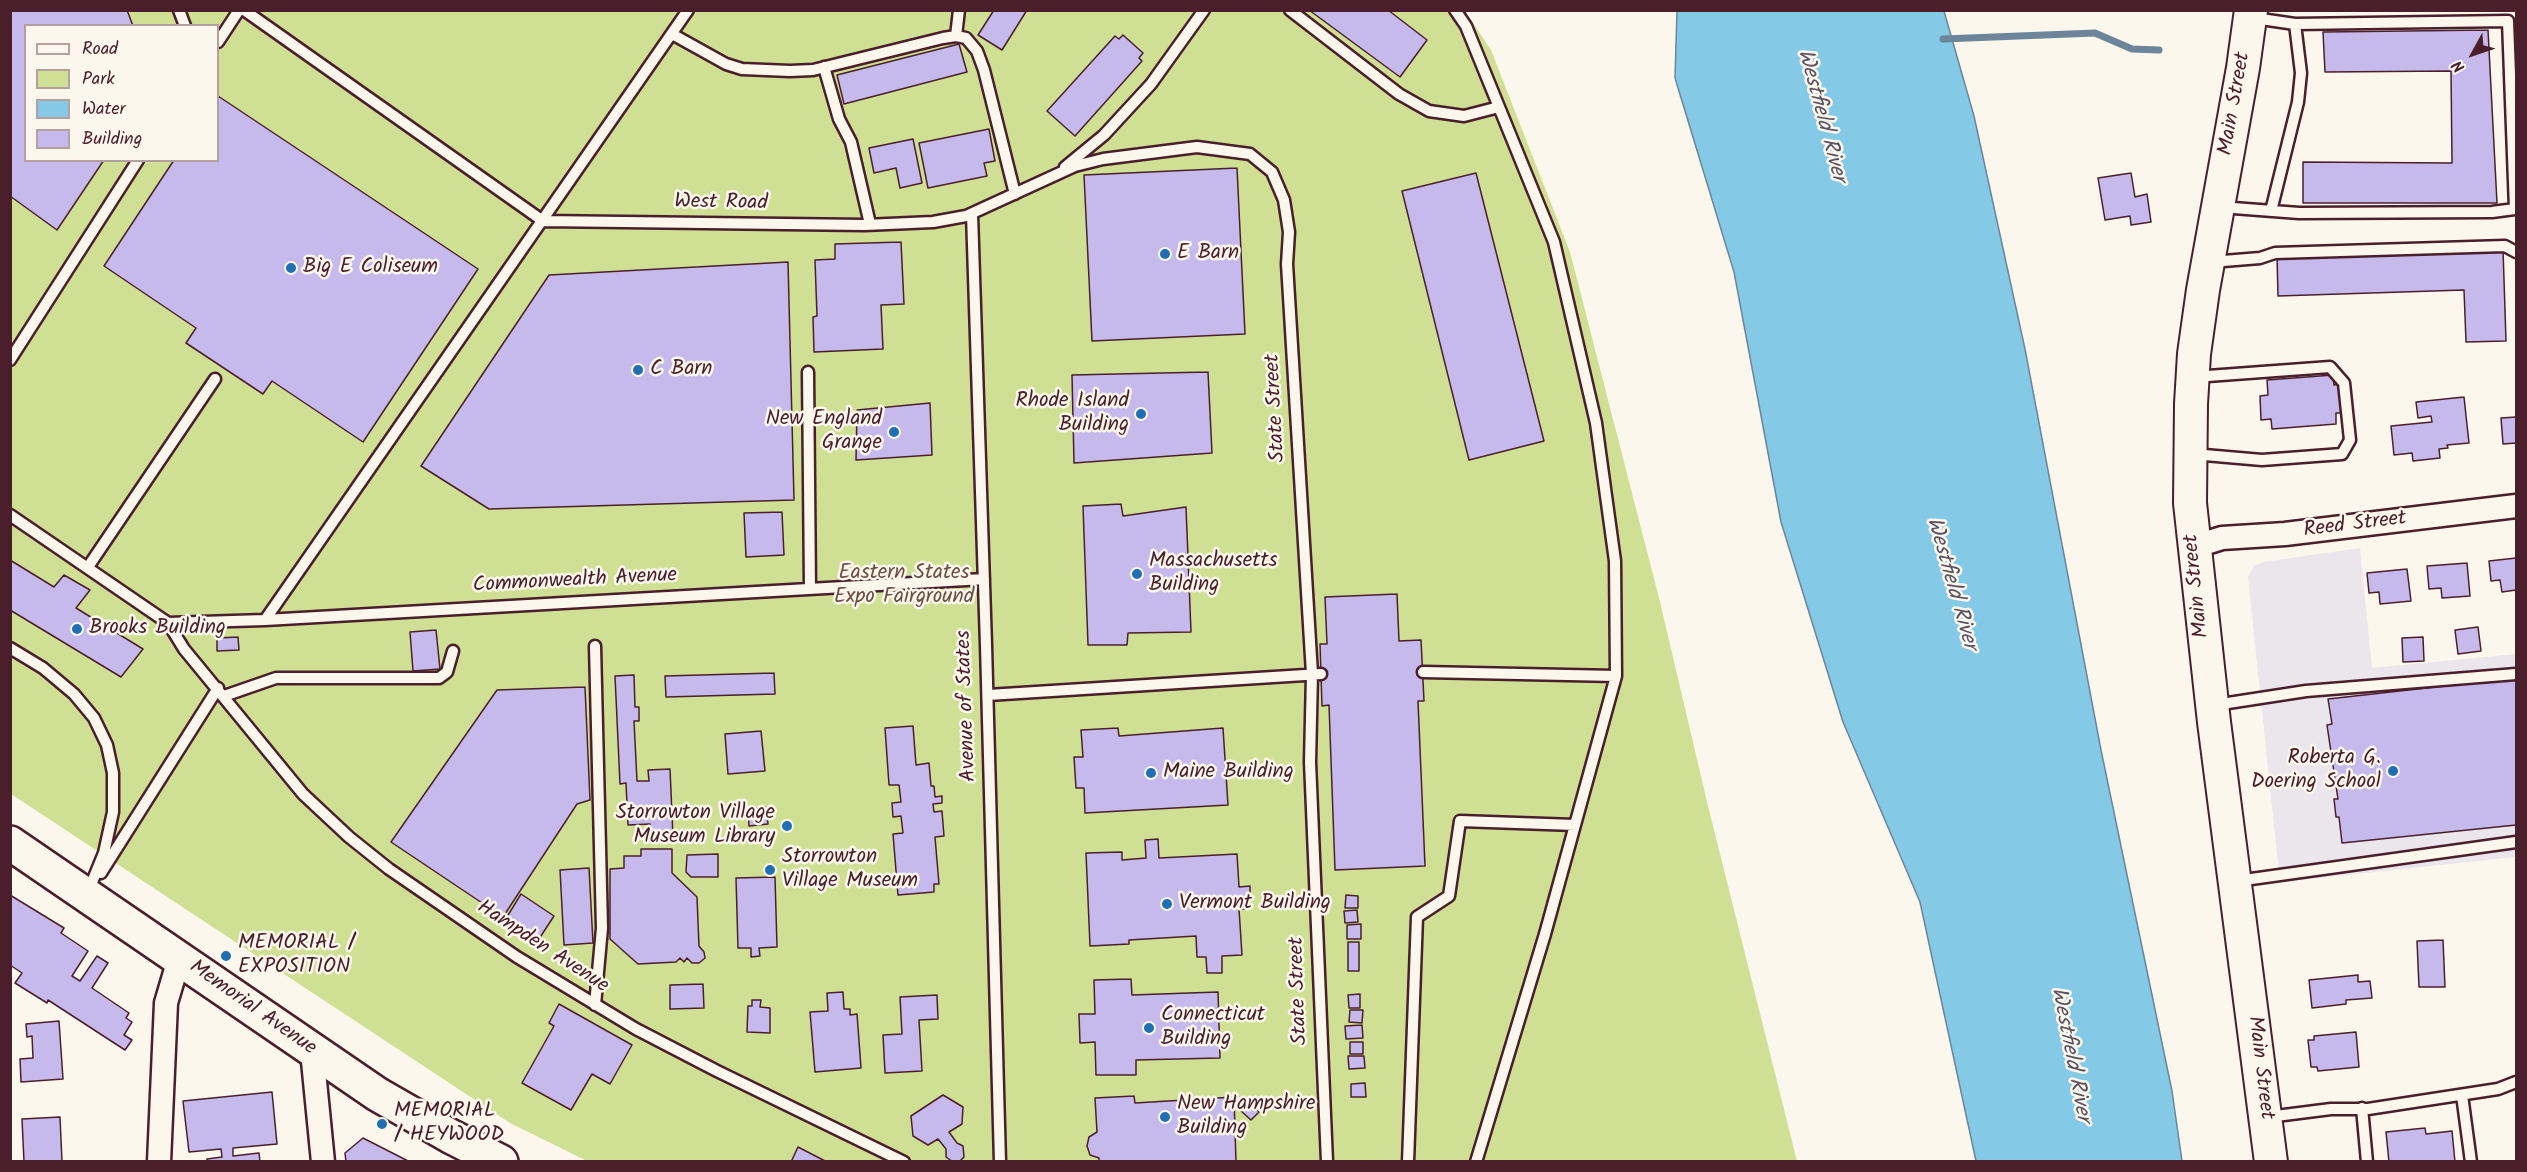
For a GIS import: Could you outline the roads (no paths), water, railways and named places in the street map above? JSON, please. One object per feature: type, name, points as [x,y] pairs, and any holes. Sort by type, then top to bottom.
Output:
[{"type":"main road","name":"Main Street","points":[[2251,14],[2208,262],[2193,377],[2190,453],[2193,547],[2271,1161]]},
{"type":"main road","name":"Memorial Avenue","points":[[10,843],[312,1051],[426,1123],[501,1161]]},
{"type":"street","name":"Reed Street","points":[[2193,547],[2222,538],[2308,532],[2517,506]]},
{"type":"street","points":[[159,1161],[166,1003],[179,959]]},
{"type":"street","points":[[312,1051],[323,1161]]},
{"type":"lane","points":[[219,41],[242,10],[543,221]]},
{"type":"lane","points":[[265,620],[688,10]]},
{"type":"lane","points":[[956,36],[959,10]]},
{"type":"lane","points":[[1058,173],[1104,135],[1151,84],[1204,10]]},
{"type":"lane","points":[[1290,10],[1399,94],[1429,111],[1464,116],[1499,107]]},
{"type":"lane","points":[[1455,10],[1466,26],[1554,242],[1596,423],[1615,561],[1616,676],[1545,934],[1476,1161]]},
{"type":"lane","points":[[2218,206],[2299,213],[2492,212],[2515,209],[2508,21],[2295,24],[2251,14]]},
{"type":"lane","points":[[2271,211],[2298,102],[2301,73],[2295,24]]},
{"type":"lane","points":[[672,34],[726,64],[742,69],[790,70],[825,67],[956,36],[966,38],[977,51],[1015,194]]},
{"type":"lane","points":[[825,67],[839,119],[851,142],[870,225]]},
{"type":"lane","name":"West Road","points":[[543,221],[870,225],[933,222],[972,214],[1058,173],[1103,159],[1197,147],[1250,154]]},
{"type":"lane","name":"State Street","points":[[1250,154],[1272,172],[1284,200],[1289,232],[1287,264],[1316,674],[1310,762],[1327,1161]]},
{"type":"lane","points":[[10,360],[137,162]]},
{"type":"lane","name":"Avenue of States","points":[[972,214],[1000,1161]]},
{"type":"lane","points":[[2208,262],[2260,258],[2275,253],[2505,246],[2517,252]]},
{"type":"lane","points":[[2190,453],[2262,460],[2296,458],[2342,454],[2350,440],[2344,382],[2330,368],[2193,377]]},
{"type":"lane","points":[[808,372],[810,589]]},
{"type":"lane","points":[[88,567],[215,379]]},
{"type":"lane","points":[[10,515],[168,623]]},
{"type":"lane","name":"Commonwealth Avenue","points":[[168,623],[265,620],[984,579]]},
{"type":"lane","name":"Hampden Avenue","points":[[168,623],[184,649],[303,794],[381,863],[525,963],[595,1005],[707,1066],[904,1161]]},
{"type":"lane","points":[[595,646],[602,928],[595,1005]]},
{"type":"lane","points":[[10,648],[43,668],[74,694],[94,718],[107,745],[113,773],[113,812],[104,853],[87,896]]},
{"type":"lane","points":[[87,896],[221,692],[276,678],[439,678],[447,672],[453,651]]},
{"type":"lane","points":[[1423,672],[1616,676]]},
{"type":"lane","points":[[988,695],[1316,674]]},
{"type":"lane","points":[[2212,705],[2306,691],[2517,674]]},
{"type":"lane","points":[[1408,1161],[1417,917],[1449,896],[1460,821],[1575,825]]},
{"type":"lane","points":[[2235,882],[2517,842]]},
{"type":"lane","points":[[2265,1117],[2331,1109],[2362,1108],[2462,1095],[2498,1089],[2517,1082]]},
{"type":"lane","points":[[2462,1095],[2471,1161]]},
{"type":"lane","points":[[2362,1108],[2367,1161]]},
{"type":"water","name":"Westfield River","points":[[1677,11],[1944,11],[1974,116],[2025,349],[2101,750],[2172,1091],[2182,1161],[1976,1161],[1920,902],[1843,722],[1781,522],[1734,272],[1675,78]]},
{"type":"waterway","points":[[1943,39],[2095,33],[2132,49],[2159,50]]},
{"type":"place","name":"E Barn","points":[[1165,254]]},
{"type":"place","name":"Big E Coliseum","points":[[291,268]]},
{"type":"place","name":"C Barn","points":[[638,370]]},
{"type":"place","name":"Rhode Island Building","points":[[1141,414]]},
{"type":"place","name":"New England Grange","points":[[894,432]]},
{"type":"place","name":"Massachusetts Building","points":[[1137,574]]},
{"type":"place","name":"Brooks Building","points":[[77,629]]},
{"type":"place","name":"Roberta G. Doering School","points":[[2393,771]]},
{"type":"place","name":"Maine Building","points":[[1151,773]]},
{"type":"place","name":"Storrowton Village Museum Library","points":[[787,826]]},
{"type":"place","name":"Storrowton Village Museum","points":[[770,870]]},
{"type":"place","name":"Vermont Building","points":[[1167,904]]},
{"type":"place","name":"MEMORIAL / EXPOSITION","points":[[226,956]]},
{"type":"place","name":"Connecticut Building","points":[[1149,1028]]},
{"type":"place","name":"New Hampshire Building","points":[[1165,1117]]},
{"type":"place","name":"MEMORIAL / HEYWOOD","points":[[382,1124]]},
{"type":"park label","name":"Eastern States Expo Fairground","points":[[904,586]]}]
